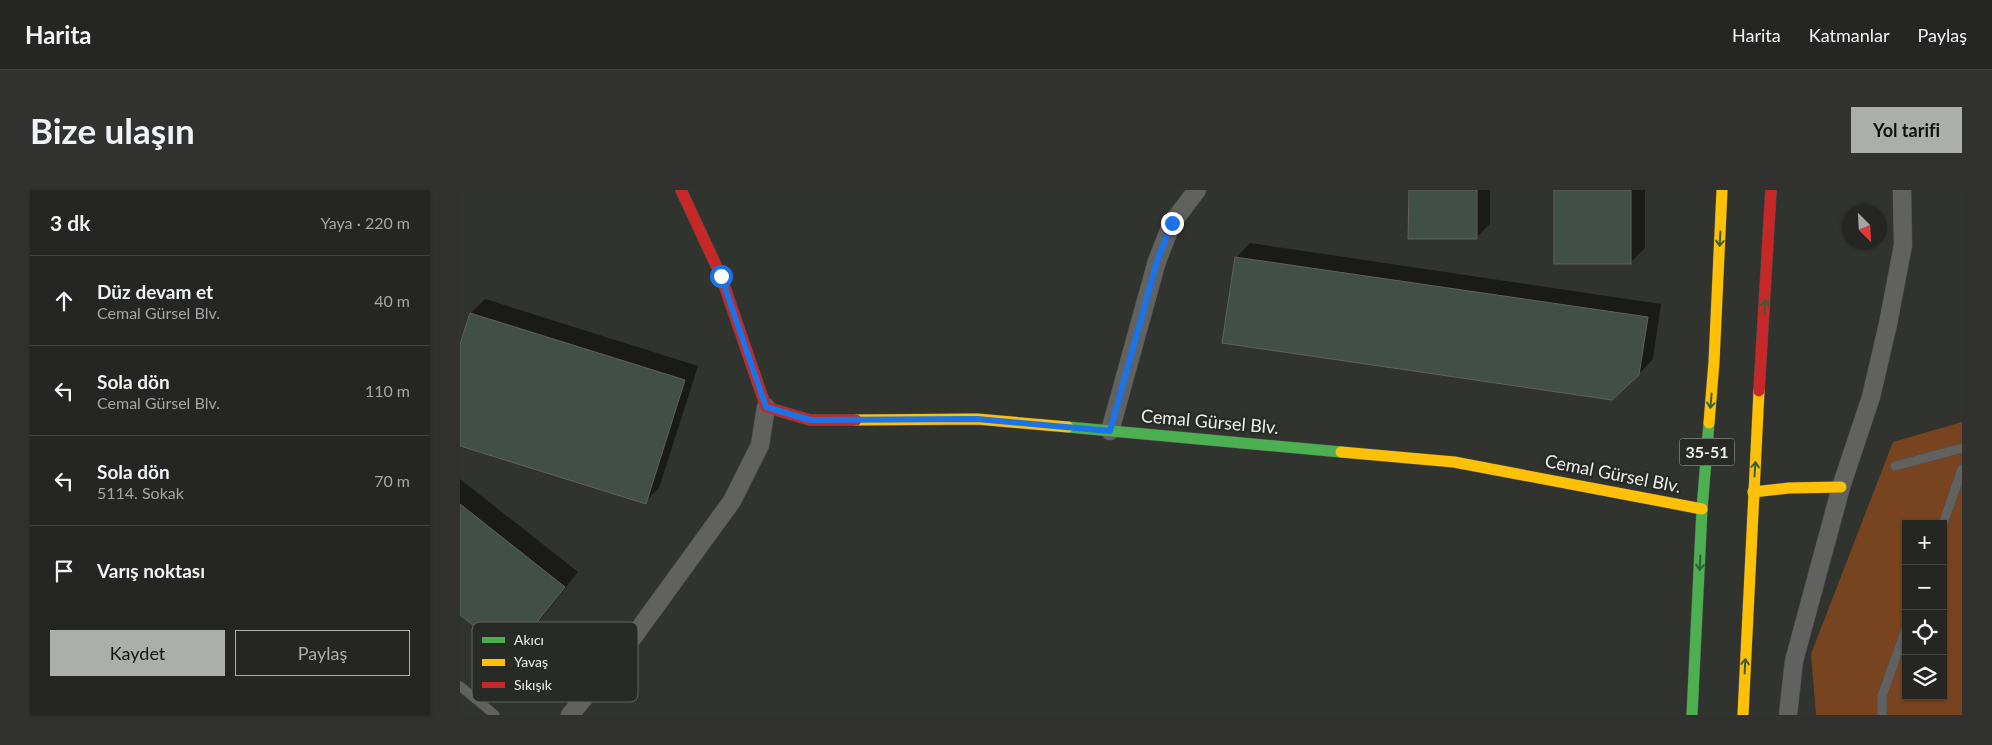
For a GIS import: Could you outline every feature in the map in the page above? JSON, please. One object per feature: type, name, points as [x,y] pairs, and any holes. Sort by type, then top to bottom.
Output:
[{"type":"street","points":[[638,630],[732,500],[760,445],[766,407],[721,276],[681,190]]},
{"type":"street","points":[[1110,431],[1157,261],[1172,223],[1197,190]]},
{"type":"street","name":"35-51","points":[[1692,715],[1702,509],[1714,362],[1722,190]]},
{"type":"street","name":"35-51","points":[[1743,715],[1753,492],[1771,190]]},
{"type":"street","points":[[1788,715],[1794,661],[1841,487],[1870,397],[1888,324],[1903,244],[1902,190]]},
{"type":"street","name":"Cemal Gürsel Blv.","points":[[766,407],[810,420],[977,419],[1454,462],[1702,509]]},
{"type":"street","points":[[1753,492],[1789,488],[1841,487]]},
{"type":"street","points":[[570,715],[581,702]]},
{"type":"lane","points":[[1895,466],[1962,448]]},
{"type":"lane","points":[[1944,520],[1962,470]]},
{"type":"lane","points":[[1882,715],[1882,696],[1902,640]]},
{"type":"lane","points":[[460,686],[472,696]]},
{"type":"lane","points":[[480,702],[496,715]]},
{"type":"shaded area","points":[[1962,422],[1962,715],[1816,715],[1811,654],[1893,442]]},
{"type":"building","points":[[1409,190],[1477,190],[1477,239],[1408,239]]},
{"type":"building","points":[[1554,190],[1631,190],[1631,264],[1554,264]]},
{"type":"building","points":[[1235,257],[1648,317],[1639,375],[1612,400],[1222,343]]},
{"type":"building","points":[[470,313],[685,380],[646,504],[460,446],[460,344]]},
{"type":"building","points":[[460,504],[565,587],[537,622],[472,622],[472,624],[460,615]]},
{"type":"traffic: fast","points":[[1692,715],[1702,509],[1709,423]]},
{"type":"traffic: fast","points":[[1068,427],[1341,452]]},
{"type":"traffic: slow","points":[[1709,423],[1714,362],[1722,190]]},
{"type":"traffic: slow","points":[[1743,715],[1759,391]]},
{"type":"traffic: slow","points":[[856,420],[977,419],[1068,427]]},
{"type":"traffic: slow","points":[[1341,452],[1454,462],[1702,509]]},
{"type":"traffic: slow","points":[[1753,492],[1789,488],[1841,487]]},
{"type":"traffic: jam","points":[[681,190],[721,276],[766,407],[810,420],[856,420]]},
{"type":"traffic: jam","points":[[1759,391],[1771,190]]},
{"type":"route","points":[[721,276],[766,407],[810,420],[977,419],[1110,431],[1157,261],[1172,223]]}]
